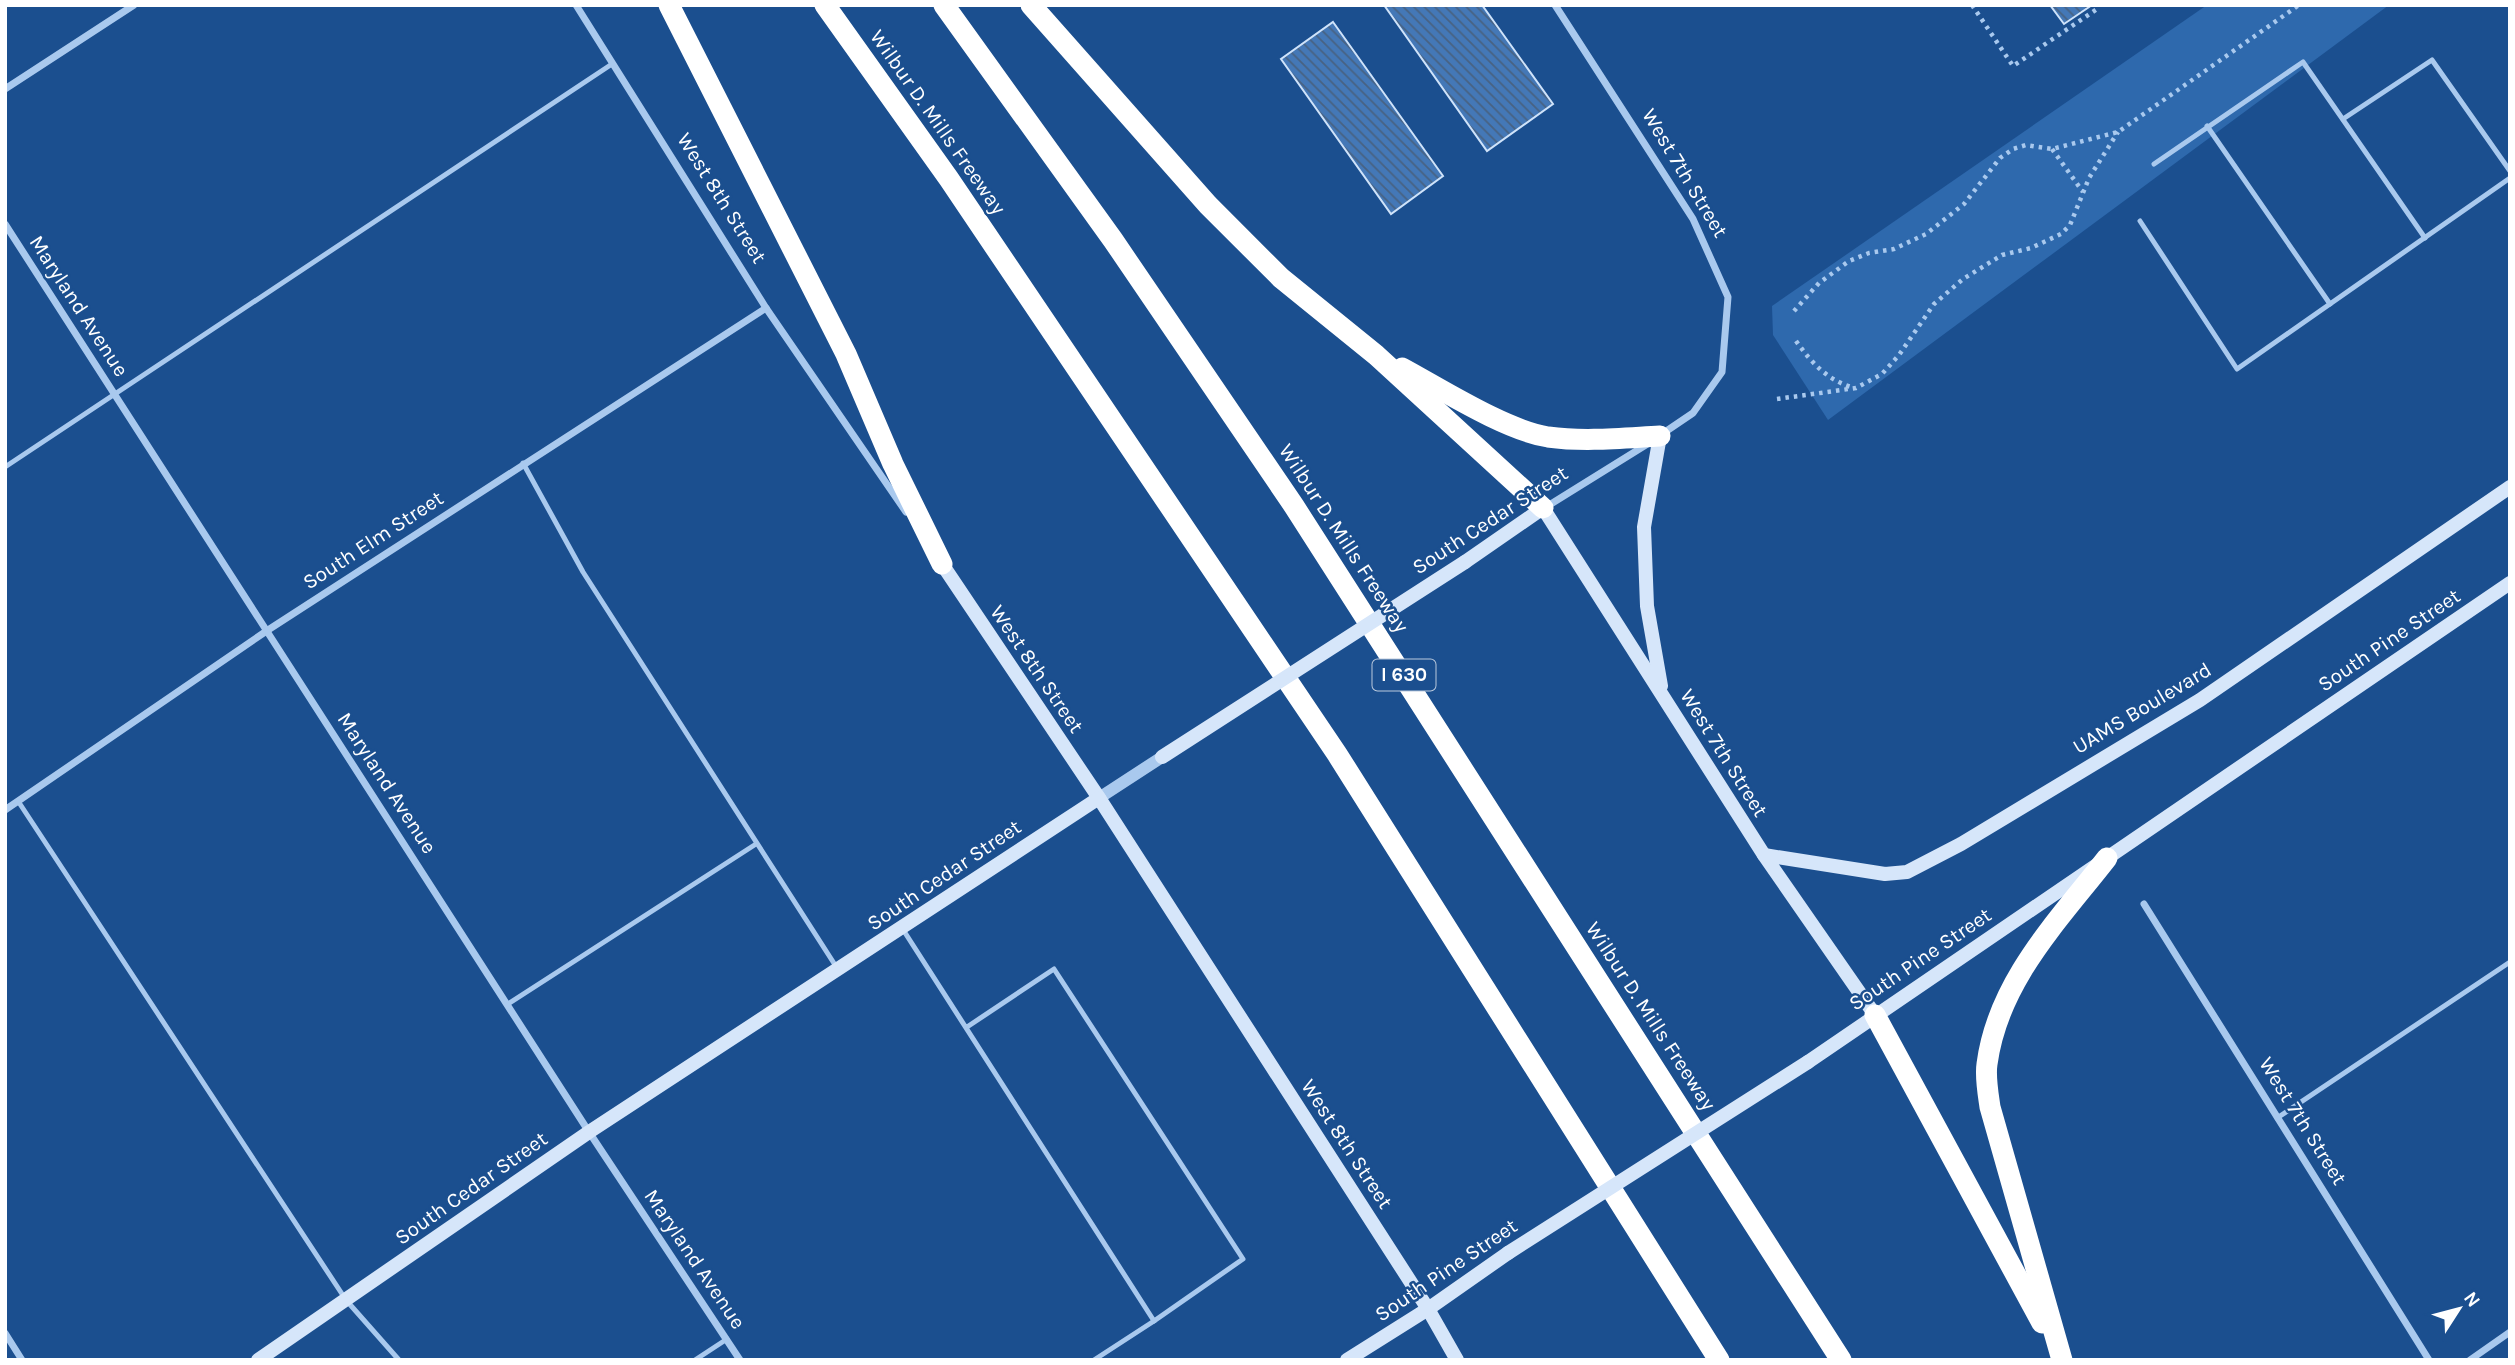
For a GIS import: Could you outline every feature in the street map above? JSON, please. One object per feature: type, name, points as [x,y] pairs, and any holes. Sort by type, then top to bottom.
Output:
[{"type":"highway","points":[[669,5],[846,354],[893,464],[942,564]]},
{"type":"highway","name":"Wilbur D. Mills Freeway","points":[[825,5],[949,179],[1337,754],[1719,1360]]},
{"type":"highway","name":"Wilbur D. Mills Freeway","points":[[944,5],[1113,240],[1294,506],[1841,1360]]},
{"type":"highway","points":[[1031,5],[1208,205],[1281,278],[1376,355],[1543,508]]},
{"type":"highway","points":[[1376,355],[1506,422],[1545,436],[1590,440],[1660,436]]},
{"type":"highway","points":[[2062,1359],[1990,1107],[1986,1067],[1994,1025],[2009,988],[2107,858]]},
{"type":"highway","points":[[1875,1015],[2062,1359]]},
{"type":"main road","points":[[1660,436],[1644,527],[1647,606],[1662,695]]},
{"type":"main road","name":"UAMS Boulevard","points":[[1764,855],[1885,874],[1907,872],[1961,844],[2200,700],[2510,487]]},
{"type":"main road","name":"South Cedar Street","points":[[1162,757],[1465,562],[1543,508]]},
{"type":"main road","name":"West 7th Street","points":[[1543,508],[1764,855],[1875,1015]]},
{"type":"main road","name":"West 8th Street","points":[[942,564],[1099,799],[1428,1309],[1457,1360]]},
{"type":"main road","name":"South Pine Street","points":[[1347,1360],[1428,1309],[1508,1253],[1808,1062],[2510,583]]},
{"type":"main road","name":"South Cedar Street","points":[[258,1360],[589,1132],[1099,799]]},
{"type":"street","points":[[5,89],[134,5]]},
{"type":"street","name":"West 8th Street","points":[[576,5],[766,308],[942,564]]},
{"type":"street","name":"West 7th Street","points":[[1555,5],[1693,219],[1728,297],[1722,372],[1693,413],[1660,436]]},
{"type":"street","name":"Maryland Avenue","points":[[5,223],[589,1132],[740,1360]]},
{"type":"street","name":"South Elm Street","points":[[5,810],[268,630],[766,308]]},
{"type":"street","name":"South Cedar Street","points":[[1543,508],[1660,436]]},
{"type":"street","name":"South Cedar Street","points":[[1099,799],[1162,757]]},
{"type":"street","name":"West 7th Street","points":[[2144,904],[2429,1360]]},
{"type":"street","points":[[2470,1360],[2510,1332]]},
{"type":"street","points":[[5,1333],[22,1360]]},
{"type":"lane","points":[[2343,119],[2432,60],[2510,171]]},
{"type":"lane","points":[[2154,164],[2303,62],[2426,238]]},
{"type":"lane","points":[[5,467],[612,64]]},
{"type":"lane","points":[[2207,126],[2330,304]]},
{"type":"lane","points":[[2140,221],[2237,369],[2510,178]]},
{"type":"lane","points":[[523,463],[583,572],[838,971]]},
{"type":"lane","points":[[18,801],[346,1300],[400,1359]]},
{"type":"lane","points":[[508,1004],[756,844]]},
{"type":"lane","points":[[902,928],[1154,1321]]},
{"type":"lane","points":[[2276,1118],[2510,962]]},
{"type":"lane","points":[[967,1027],[1054,970],[1243,1259],[1094,1360]]},
{"type":"lane","points":[[695,1360],[727,1339]]},
{"type":"path","points":[[1972,5],[2014,66],[2097,9]]},
{"type":"path","points":[[1794,311],[1819,283],[1850,261],[1869,253],[1894,249],[1926,234],[1964,204],[2000,158],[2013,149],[2026,145],[2052,149],[2118,132],[2299,5]]},
{"type":"path","points":[[1777,399],[1856,388],[1882,374],[1899,355],[1934,304],[1963,279],[2002,254],[2031,248],[2061,234],[2070,225],[2084,192],[2118,132]]},
{"type":"path","points":[[2052,149],[2084,192]]},
{"type":"path","points":[[1796,341],[1809,360],[1834,381],[1856,388]]},
{"type":"shaded area","points":[[2207,5],[2389,5],[1828,420],[1773,335],[1772,306]]},
{"type":"building","points":[[1384,5],[1482,5],[1553,104],[1487,151]]},
{"type":"building","points":[[2050,5],[2092,5],[2064,24]]},
{"type":"building","points":[[1333,22],[1443,176],[1391,214],[1281,59]]}]
